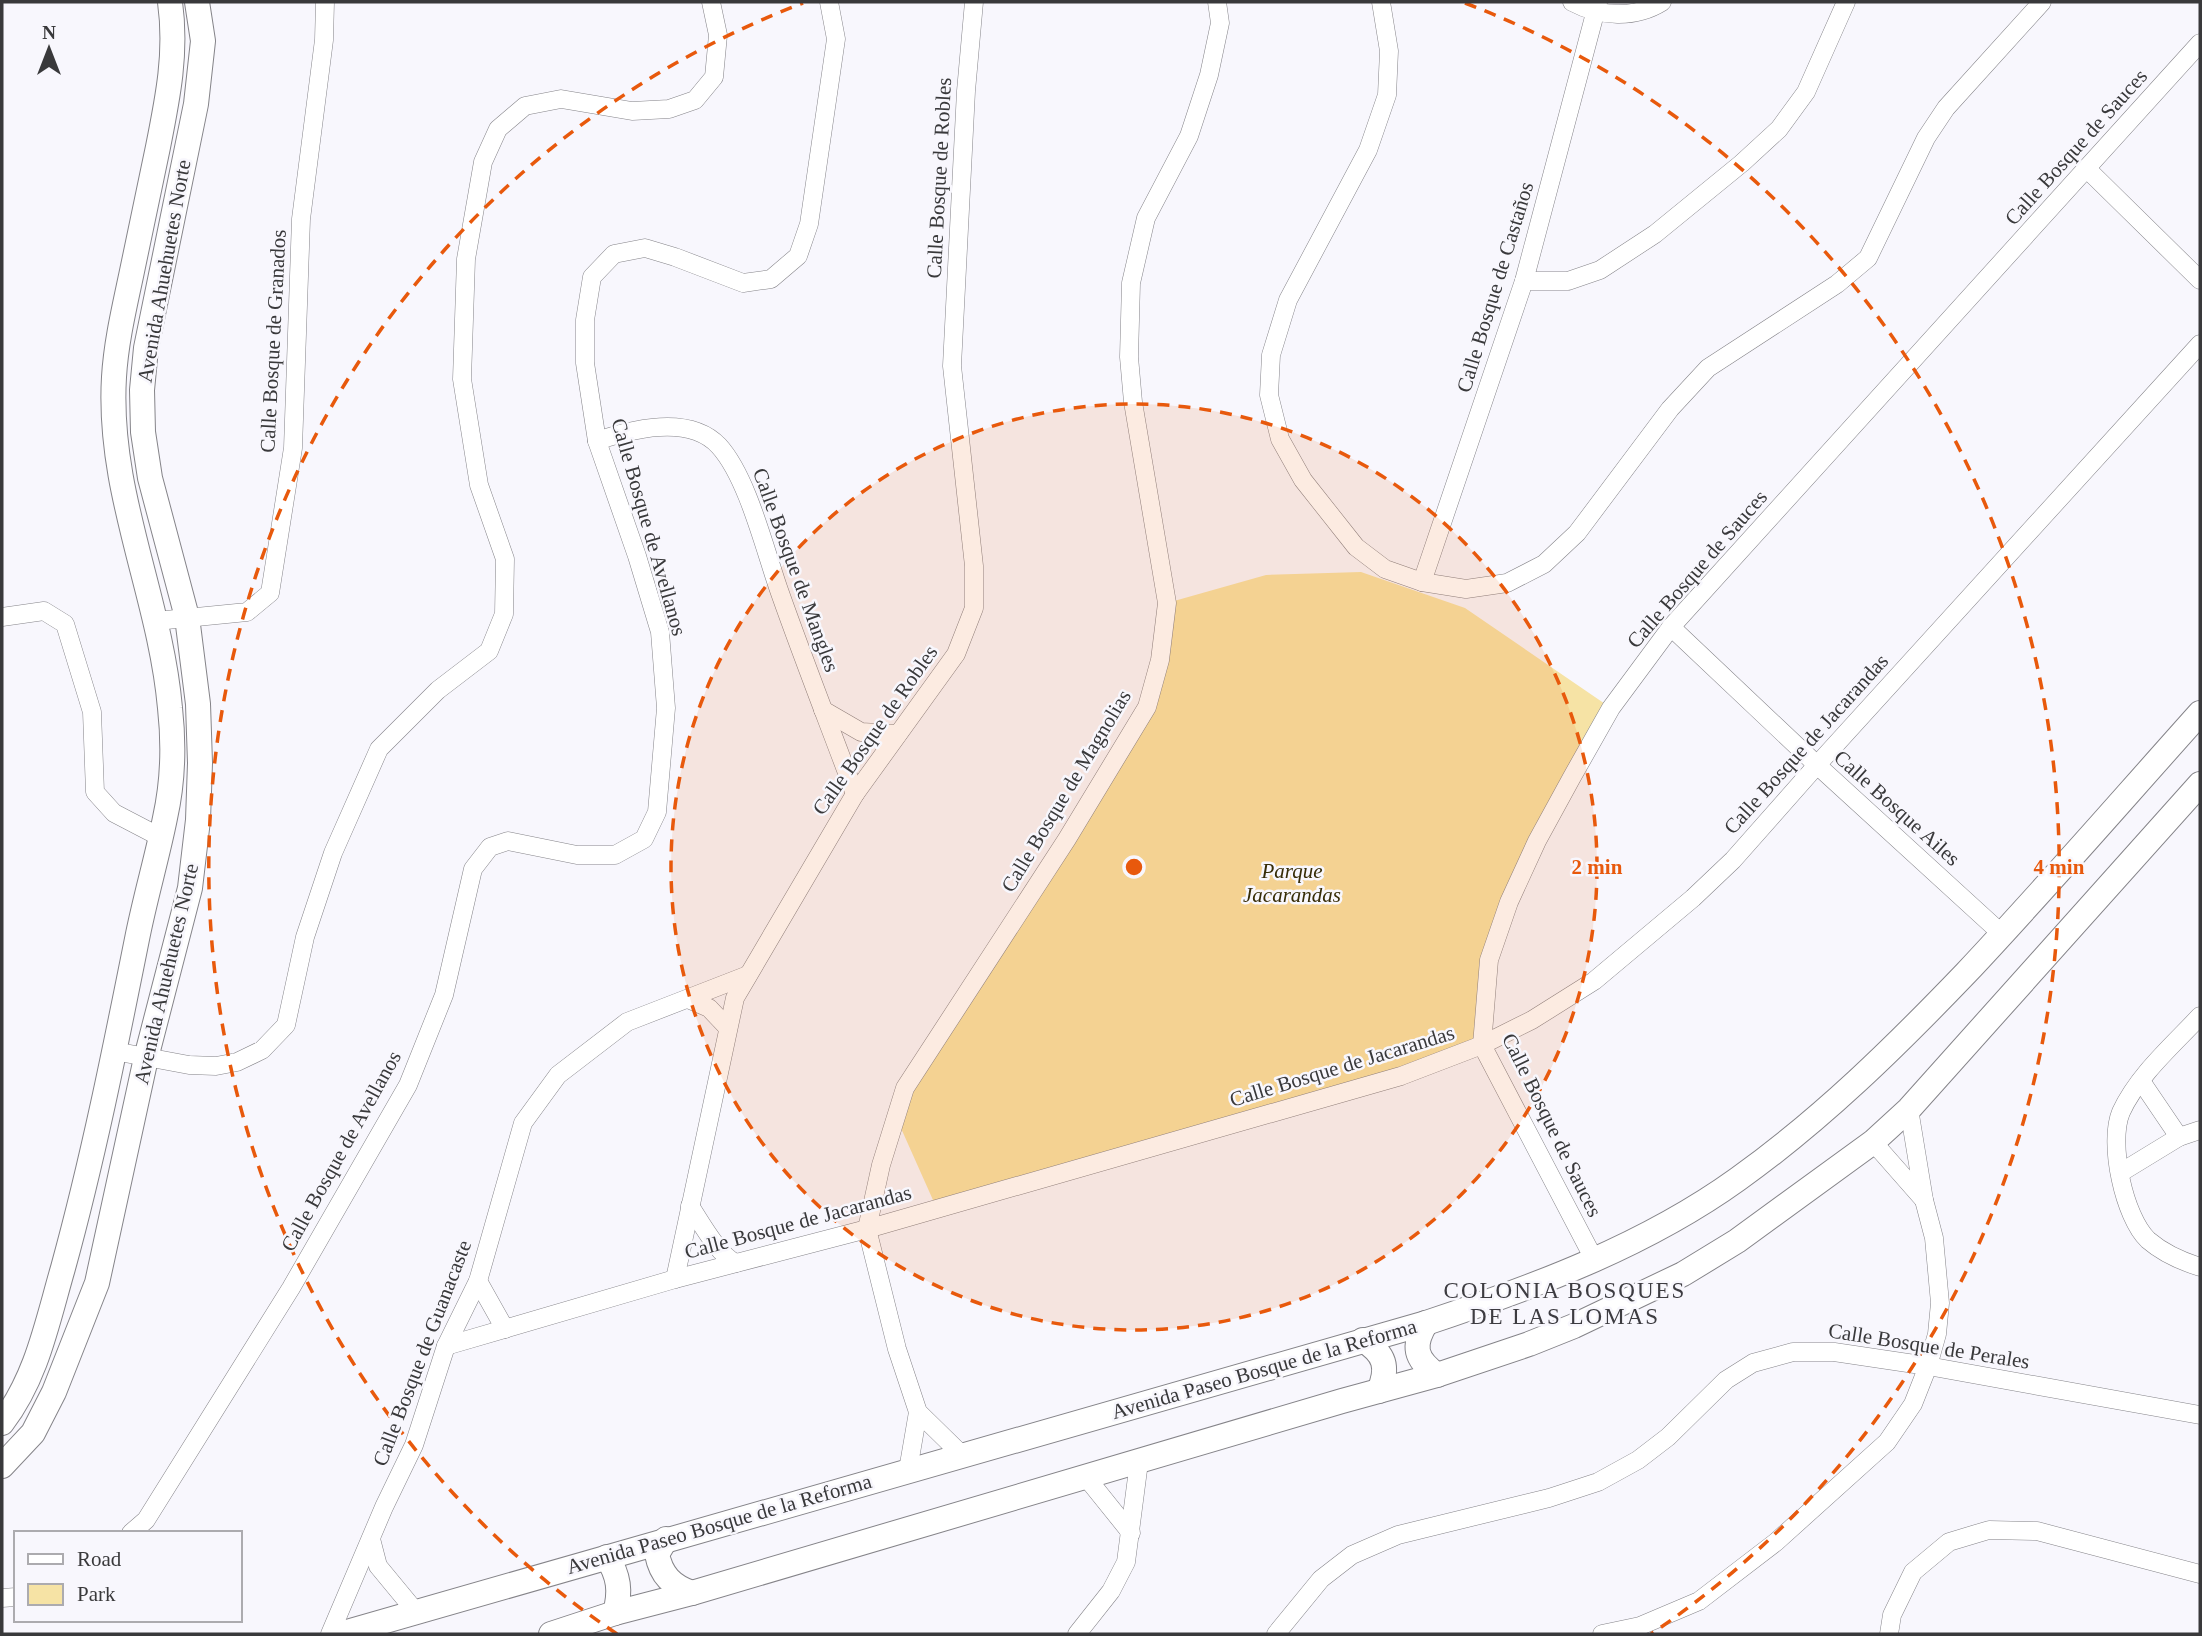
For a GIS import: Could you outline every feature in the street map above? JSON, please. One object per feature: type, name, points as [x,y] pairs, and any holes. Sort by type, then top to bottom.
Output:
[{"type":"main road","name":"Avenida Ahuehuetes Norte","points":[[2,1423],[22,1395],[38,1358],[87,1180],[146,892],[166,816],[172,763],[170,708],[156,621],[125,507],[114,438],[113,410],[119,333],[168,97],[174,42],[170,2]]},
{"type":"main road","name":"Avenida Ahuehuetes Norte","points":[[2,1466],[33,1433],[54,1392],[97,1283],[146,1058],[190,888],[198,820],[198,704],[187,617],[150,478],[143,432],[142,390],[146,348],[196,104],[203,41],[197,2]]},
{"type":"main road","name":"Avenida Paseo Bosque de la Reforma","points":[[341,1634],[1426,1323],[1500,1298],[1594,1259],[1662,1226],[1737,1180],[1817,1118],[1900,1041],[2002,934],[2200,713]]},
{"type":"main road","points":[[551,1634],[1437,1375],[1574,1326],[1683,1274],[1737,1241],[1873,1142],[1909,1109],[2200,784]]},
{"type":"main road","points":[[1426,1323],[1418,1336],[1418,1352],[1424,1366],[1437,1375]]},
{"type":"main road","points":[[1363,1340],[1376,1348],[1383,1361],[1385,1377],[1379,1391]]},
{"type":"main road","points":[[666,1539],[657,1554],[660,1570],[676,1587],[692,1593]]},
{"type":"main road","points":[[607,1557],[615,1570],[619,1586],[615,1614]]},
{"type":"street","name":"Calle Bosque de Granados","points":[[156,621],[247,612],[270,593],[293,448],[301,219],[324,40],[325,2]]},
{"type":"street","points":[[114,1051],[146,1058],[216,1066],[237,1062],[262,1050],[286,1025],[305,937],[333,853],[379,749],[438,690],[489,651],[503,614],[505,559],[479,485],[462,379],[466,259],[483,162],[498,129],[525,106],[561,99],[632,111],[669,109],[695,100],[714,77],[718,35],[712,2]]},
{"type":"street","name":"Calle Bosque de Avellanos","points":[[133,1531],[146,1520],[291,1288],[408,1085],[444,995],[473,869],[491,847],[508,841],[577,855],[615,856],[644,839],[657,812],[666,708],[660,632],[638,556],[597,441],[585,363],[585,320],[592,277],[614,254],[645,248],[743,283],[771,279],[797,256],[809,224],[835,39],[829,2]]},
{"type":"street","name":"Calle Bosque de Robles","points":[[675,1279],[735,998],[855,794],[956,654],[974,608],[974,566],[952,366],[966,91],[974,2]]},
{"type":"street","name":"Calle Bosque de Magnolias","points":[[962,1455],[918,1412],[897,1349],[867,1229],[881,1165],[905,1088],[1067,839],[1147,707],[1160,660],[1167,603],[1133,402],[1129,357],[1131,283],[1146,218],[1189,136],[1209,75],[1220,23],[1217,2]]},
{"type":"street","points":[[1381,2],[1389,51],[1387,95],[1368,150],[1288,300],[1271,355],[1269,395],[1280,439],[1303,480],[1356,547],[1385,569],[1422,582],[1466,589],[1507,583],[1544,564],[1577,533],[1670,409],[1707,368],[1837,284],[1868,258],[1926,138],[1946,108],[2042,2]]},
{"type":"street","points":[[1572,2],[1597,7],[1609,14],[1635,13],[1662,2]]},
{"type":"street","points":[[1524,281],[1568,281],[1600,270],[1655,234],[1742,163],[1779,129],[1806,92],[1846,2]]},
{"type":"street","name":"Calle Bosque de Castaños","points":[[1422,582],[1524,281],[1597,7]]},
{"type":"street","name":"Calle Bosque de Sauces","points":[[1594,1259],[1482,1045],[1489,960],[1509,902],[1543,831],[1611,708],[1671,627],[2200,43]]},
{"type":"street","points":[[2087,169],[2200,279]]},
{"type":"street","name":"Calle Bosque de Jacarandas","points":[[446,1346],[675,1279],[867,1229],[1401,1076],[1482,1045],[1532,1020],[1594,981],[1733,860],[1816,765],[2200,344]]},
{"type":"street","name":"Calle Bosque de Mangles","points":[[597,441],[631,429],[662,426],[695,431],[718,445],[741,480],[780,594],[855,794]]},
{"type":"street","points":[[2,617],[44,611],[65,624],[92,712],[95,792],[114,813],[160,837]]},
{"type":"street","name":"Calle Bosque Ailes","points":[[1671,627],[1816,765],[2002,934]]},
{"type":"street","points":[[823,710],[861,732],[898,734]]},
{"type":"street","name":"Calle Bosque de Guanacaste","points":[[330,1634],[414,1445],[446,1346],[478,1281],[523,1123],[558,1075],[628,1022],[748,975]]},
{"type":"street","points":[[688,999],[709,1008],[728,1028]]},
{"type":"street","points":[[2200,1016],[2141,1081],[2121,1113],[2115,1142],[2127,1206],[2147,1239],[2177,1260],[2200,1268]]},
{"type":"street","points":[[2141,1081],[2179,1138]]},
{"type":"street","points":[[1602,1634],[1640,1626],[1699,1601],[1776,1542],[1887,1442],[1913,1404],[1937,1334],[1940,1303],[1935,1248],[1909,1109]]},
{"type":"street","points":[[2120,1173],[2179,1138],[2200,1130]]},
{"type":"street","points":[[1873,1142],[1924,1200]]},
{"type":"street","points":[[690,1206],[713,1240],[730,1261],[736,1263]]},
{"type":"street","points":[[478,1281],[505,1329]]},
{"type":"street","name":"Calle Bosque de Perales","points":[[1276,1634],[1321,1579],[1352,1555],[1398,1535],[1549,1498],[1598,1482],[1638,1460],[1668,1437],[1726,1380],[1753,1363],[1793,1352],[1834,1352],[1928,1366],[2200,1415]]},
{"type":"street","name":"Calle Bosque de Magnolias","points":[[908,1470],[918,1412]]},
{"type":"street","points":[[1077,1634],[1111,1591],[1126,1562],[1139,1462]]},
{"type":"street","points":[[1086,1477],[1131,1533]]},
{"type":"street","points":[[1889,1634],[1892,1615],[1913,1572],[1949,1542],[1989,1530],[2037,1531],[2200,1574]]},
{"type":"street","points":[[371,1539],[378,1566],[416,1612]]},
{"type":"street","points":[[599,1634],[615,1614]]},
{"type":"green space","name":"Parque Jacarandas","points":[[1361,572],[1465,608],[1611,708],[1506,909],[1482,1045],[937,1209],[896,1117],[1147,707],[1167,603],[1266,575]]},
{"type":"district","name":"COLONIA BOSQUES DE LAS LOMAS","points":[[1565,1303]]}]
